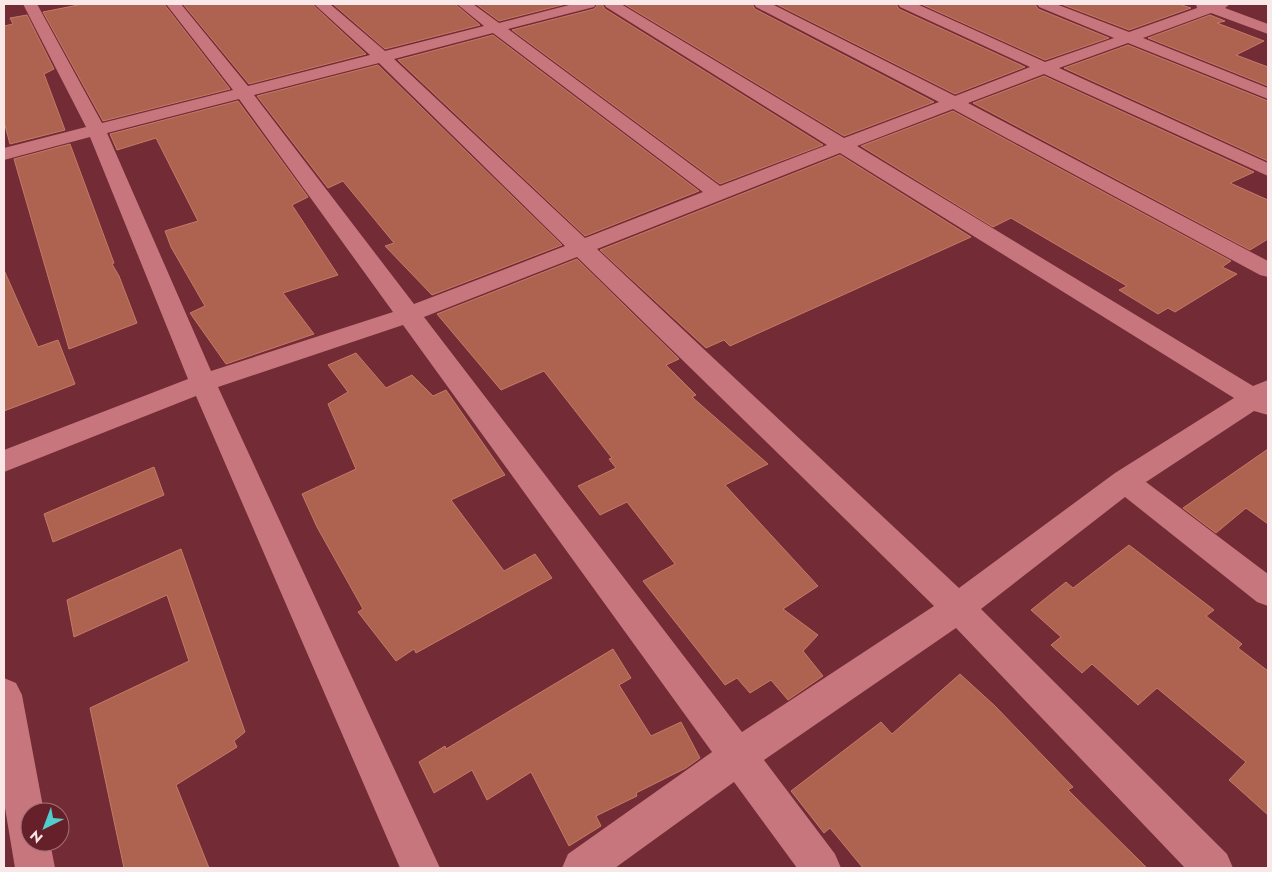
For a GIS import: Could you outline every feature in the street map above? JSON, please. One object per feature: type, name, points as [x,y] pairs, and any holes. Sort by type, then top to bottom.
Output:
[{"type":"street","points":[[30,4],[97,131],[203,383],[420,868]]},
{"type":"street","points":[[173,4],[243,92],[821,868]]},
{"type":"street","points":[[321,4],[381,56],[958,608],[1213,868]]},
{"type":"street","points":[[464,4],[717,193]]},
{"type":"street","points":[[4,154],[589,4]]},
{"type":"street","points":[[582,868],[738,756],[958,608],[1124,481],[1263,398],[611,4]]},
{"type":"street","points":[[761,4],[956,104],[1268,270]]},
{"type":"street","points":[[905,4],[1268,170]]},
{"type":"street","points":[[1044,4],[1268,94]]},
{"type":"street","points":[[4,461],[203,383],[408,315],[717,193],[956,104],[1044,68],[1211,5],[1268,29]]},
{"type":"street","points":[[1124,481],[1268,592]]},
{"type":"street","points":[[4,695],[23,802]]},
{"type":"street","points":[[32,852],[35,868]]},
{"type":"building","points":[[83,4],[164,4],[230,89],[103,121],[43,12]]},
{"type":"building","points":[[183,4],[312,4],[366,54],[249,84]]},
{"type":"building","points":[[333,4],[455,4],[480,25],[385,49]]},
{"type":"building","points":[[476,4],[566,4],[499,21]]},
{"type":"building","points":[[598,4],[602,4],[605,9],[823,145],[720,184],[512,30],[594,9]]},
{"type":"building","points":[[624,4],[752,4],[755,9],[934,102],[844,136]]},
{"type":"building","points":[[776,4],[896,4],[899,9],[1025,67],[955,94]]},
{"type":"building","points":[[921,4],[1035,4],[1038,9],[1109,38],[1045,60]]},
{"type":"building","points":[[1061,4],[1179,4],[1191,8],[1129,30]]},
{"type":"building","points":[[27,15],[54,69],[44,74],[65,130],[10,144],[4,122],[4,26],[13,24],[10,18]]},
{"type":"building","points":[[1210,15],[1225,21],[1217,23],[1264,41],[1236,55],[1268,67],[1268,86],[1148,38]]},
{"type":"building","points":[[493,35],[699,191],[585,236],[398,60]]},
{"type":"building","points":[[1128,45],[1268,101],[1268,161],[1064,68]]},
{"type":"building","points":[[378,65],[562,245],[432,295],[385,246],[394,243],[343,181],[328,188],[257,96]]},
{"type":"building","points":[[1044,76],[1254,172],[1230,183],[1268,200],[1268,239],[1250,250],[973,103]]},
{"type":"building","points":[[238,101],[308,197],[292,205],[338,275],[283,293],[314,334],[226,364],[190,313],[205,306],[171,247],[165,231],[198,221],[156,138],[117,150],[110,134]]},
{"type":"building","points":[[953,111],[1231,261],[1222,267],[1237,274],[1175,312],[1168,308],[1158,314],[1119,290],[1127,286],[1011,218],[993,227],[861,146]]},
{"type":"building","points":[[70,144],[114,263],[112,264],[119,276],[137,323],[69,349],[14,159]]},
{"type":"building","points":[[840,155],[971,237],[730,346],[724,340],[706,348],[600,250]]},
{"type":"building","points":[[577,259],[679,359],[666,365],[696,395],[692,397],[768,464],[725,485],[818,586],[783,609],[818,635],[803,651],[823,676],[788,700],[771,680],[750,693],[737,678],[725,685],[643,581],[675,564],[627,502],[600,515],[578,486],[616,468],[609,459],[612,458],[544,371],[501,390],[437,314]]},
{"type":"building","points":[[4,270],[38,347],[58,340],[75,384],[4,411]]},
{"type":"building","points":[[356,353],[386,388],[412,375],[433,396],[446,390],[505,475],[451,500],[504,571],[535,554],[552,578],[416,653],[414,649],[396,661],[358,612],[363,609],[317,527],[302,494],[356,469],[328,404],[348,392],[328,365]]},
{"type":"building","points":[[1268,449],[1268,524],[1246,508],[1216,533],[1183,508]]},
{"type":"building","points":[[154,467],[164,495],[53,542],[44,514]]},
{"type":"building","points":[[1129,545],[1214,610],[1206,616],[1242,644],[1238,648],[1268,671],[1268,815],[1229,780],[1246,762],[1157,688],[1138,705],[1092,664],[1082,673],[1051,645],[1061,637],[1031,610],[1066,582],[1073,588]]},
{"type":"building","points":[[181,549],[245,732],[234,741],[237,747],[176,785],[209,868],[124,868],[90,708],[189,661],[167,595],[74,637],[67,600]]},
{"type":"building","points":[[613,649],[631,678],[619,685],[651,736],[681,722],[700,758],[686,768],[636,793],[637,796],[596,816],[601,826],[569,846],[531,772],[487,800],[472,770],[434,793],[419,762],[445,746],[446,749]]},
{"type":"building","points":[[960,674],[995,706],[1073,787],[1068,790],[1147,868],[863,868],[830,828],[824,833],[791,791],[881,722],[892,734]]}]
